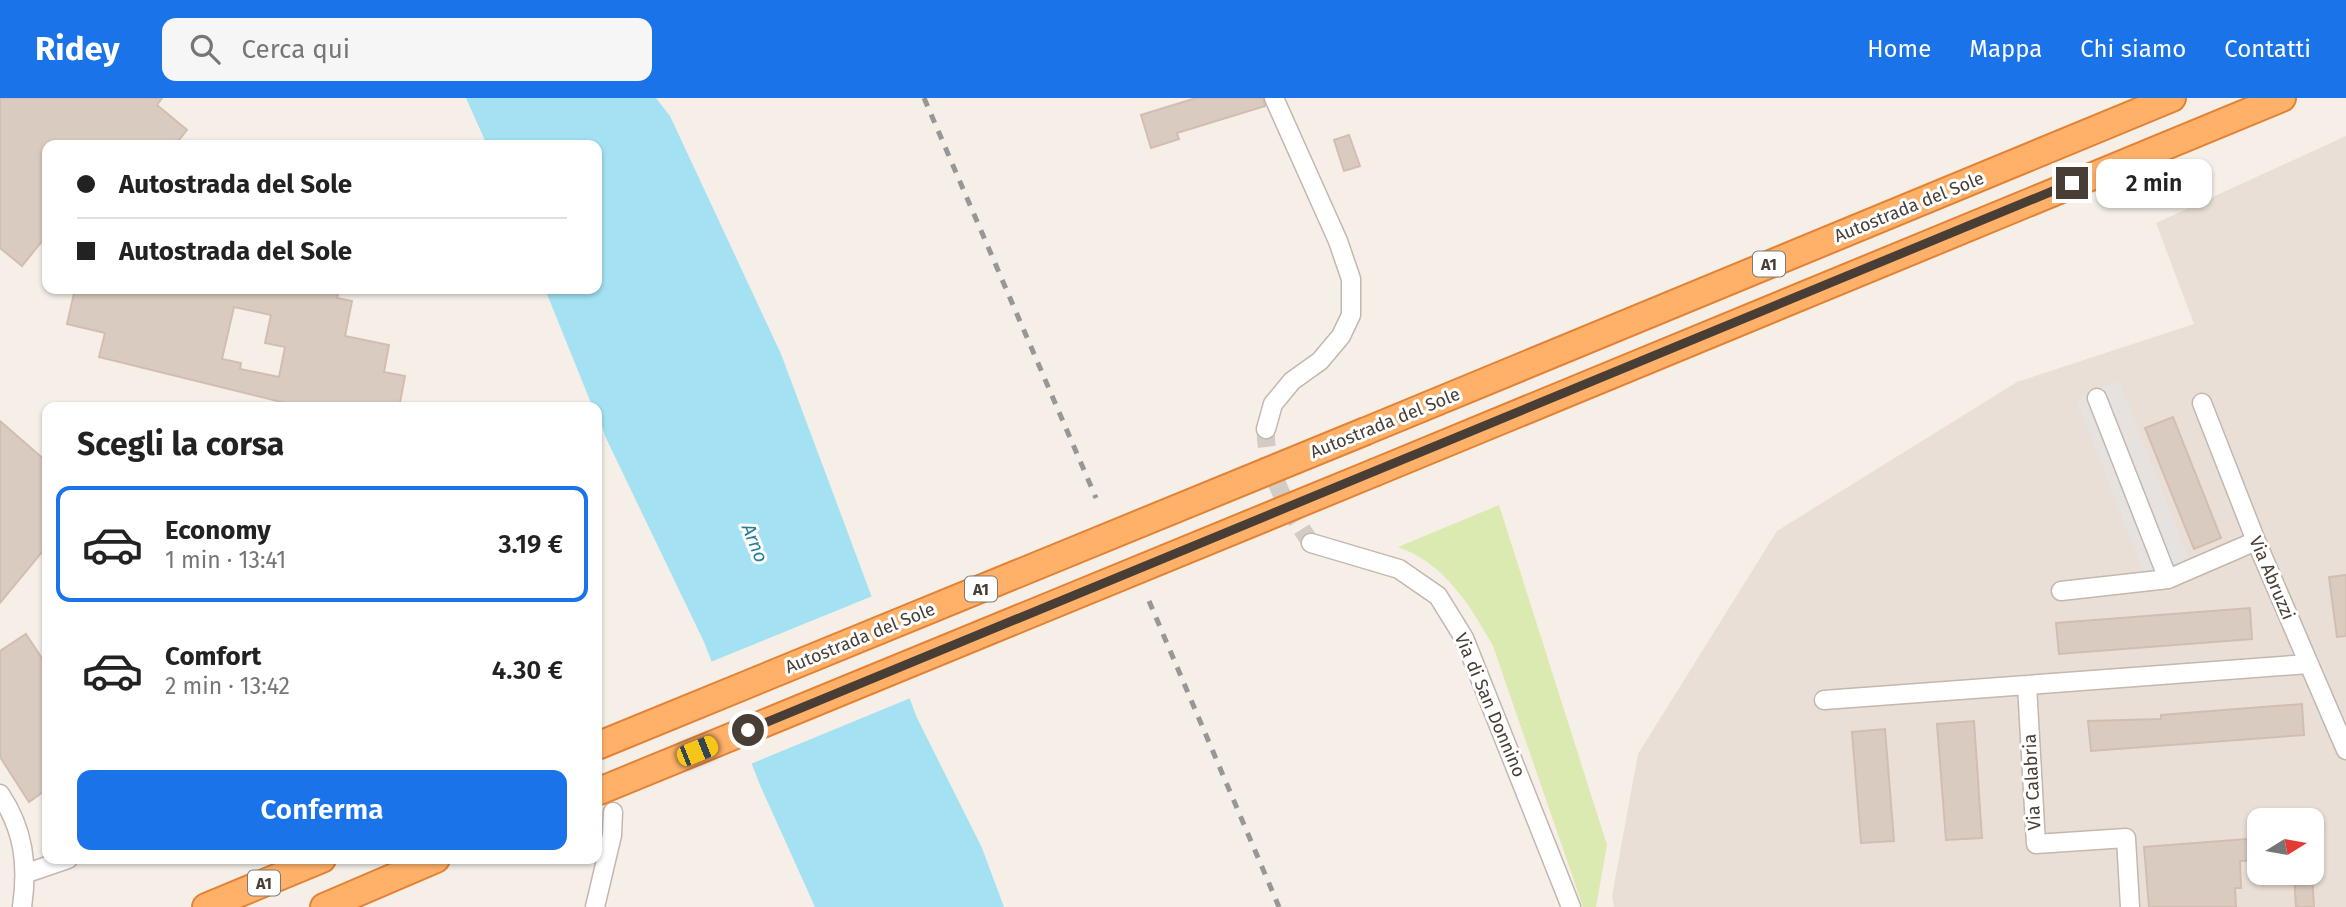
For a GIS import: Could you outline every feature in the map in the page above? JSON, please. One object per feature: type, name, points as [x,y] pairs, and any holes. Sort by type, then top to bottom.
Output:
[{"type":"highway","name":"Autostrada del Sole","points":[[602,744],[1366,432],[2172,98]]},
{"type":"highway","name":"A1","points":[[605,802],[1376,472],[2282,98]]},
{"type":"highway","name":"A1","points":[[206,907],[310,864]]},
{"type":"highway","points":[[324,907],[424,864]]},
{"type":"street","points":[[1266,429],[1273,404],[1292,381],[1321,361],[1341,336],[1351,315],[1351,279],[1338,241],[1274,98]]},
{"type":"street","points":[[2097,398],[2168,579]]},
{"type":"street","name":"Via Abruzzi","points":[[2202,403],[2256,541],[2346,750]]},
{"type":"street","points":[[2062,591],[2168,579],[2256,541]]},
{"type":"street","name":"Via di San Donnino","points":[[1311,543],[1399,569],[1438,596],[1464,638],[1571,907]]},
{"type":"street","points":[[1824,700],[2308,664]]},
{"type":"street","name":"Via Calabria","points":[[2027,685],[2035,844],[2126,838],[2130,907]]},
{"type":"street","points":[[0,794],[18,829],[27,873],[22,907]]},
{"type":"street","points":[[595,907],[610,845],[605,802]]},
{"type":"street","points":[[27,873],[53,864]]},
{"type":"shaded area","points":[[2346,136],[2346,907],[1614,907],[1612,896],[1638,754],[1777,531],[2017,382],[2194,324],[2156,223]]},
{"type":"shaded area","points":[[2119,381],[2189,559],[2145,576],[2076,398]]},
{"type":"green space","points":[[1499,505],[1607,845],[1596,907],[1583,907],[1493,646],[1465,601],[1442,574],[1429,563],[1398,547]]},
{"type":"water","name":"Arno","points":[[466,98],[656,98],[670,116],[781,354],[917,718],[982,848],[1004,907],[815,907],[760,785],[704,642],[605,436],[602,402],[591,402],[547,294],[602,294],[602,140],[485,140]]},
{"type":"pier","points":[[875,595],[913,697],[748,765],[708,663]]},
{"type":"building","points":[[0,98],[162,98],[157,105],[187,130],[179,140],[42,140],[42,241],[22,266],[0,248]]},
{"type":"building","points":[[1196,98],[1263,98],[1265,106],[1177,133],[1179,139],[1151,148],[1141,115]]},
{"type":"building","points":[[1349,135],[1360,166],[1344,171],[1334,140]]},
{"type":"building","points":[[74,294],[338,294],[337,298],[352,301],[345,336],[389,345],[384,372],[405,376],[400,402],[282,402],[99,357],[105,333],[67,324]],"holes":[[[234,307],[271,315],[265,343],[285,347],[279,377],[240,369],[241,363],[222,359]]]},
{"type":"building","points":[[2173,417],[2221,538],[2194,549],[2145,428]]},
{"type":"building","points":[[0,421],[42,458],[42,552],[0,603]]},
{"type":"building","points":[[2346,575],[2346,636],[2337,637],[2329,577]]},
{"type":"building","points":[[2250,608],[2252,639],[2059,654],[2056,623]]},
{"type":"building","points":[[26,634],[42,658],[42,793],[29,802],[0,757],[0,651]]},
{"type":"building","points":[[2302,704],[2304,735],[2091,751],[2088,721],[2161,719],[2161,715]]},
{"type":"building","points":[[1974,721],[1982,838],[1946,840],[1937,724]]},
{"type":"building","points":[[1885,729],[1894,841],[1861,843],[1852,732]]},
{"type":"building","points":[[2247,839],[2247,861],[2240,861],[2241,888],[2235,888],[2236,907],[2149,907],[2144,847]]},
{"type":"building","points":[[2295,886],[2313,886],[2314,907],[2296,907]]},
{"type":"tunnel","points":[[1266,429],[1266,444],[1274,475],[1294,517],[1311,543]]},
{"type":"railway","points":[[924,98],[1096,498]]},
{"type":"railway","points":[[1149,601],[1279,907]]},
{"type":"route","points":[[748,730],[2072,183]]}]
